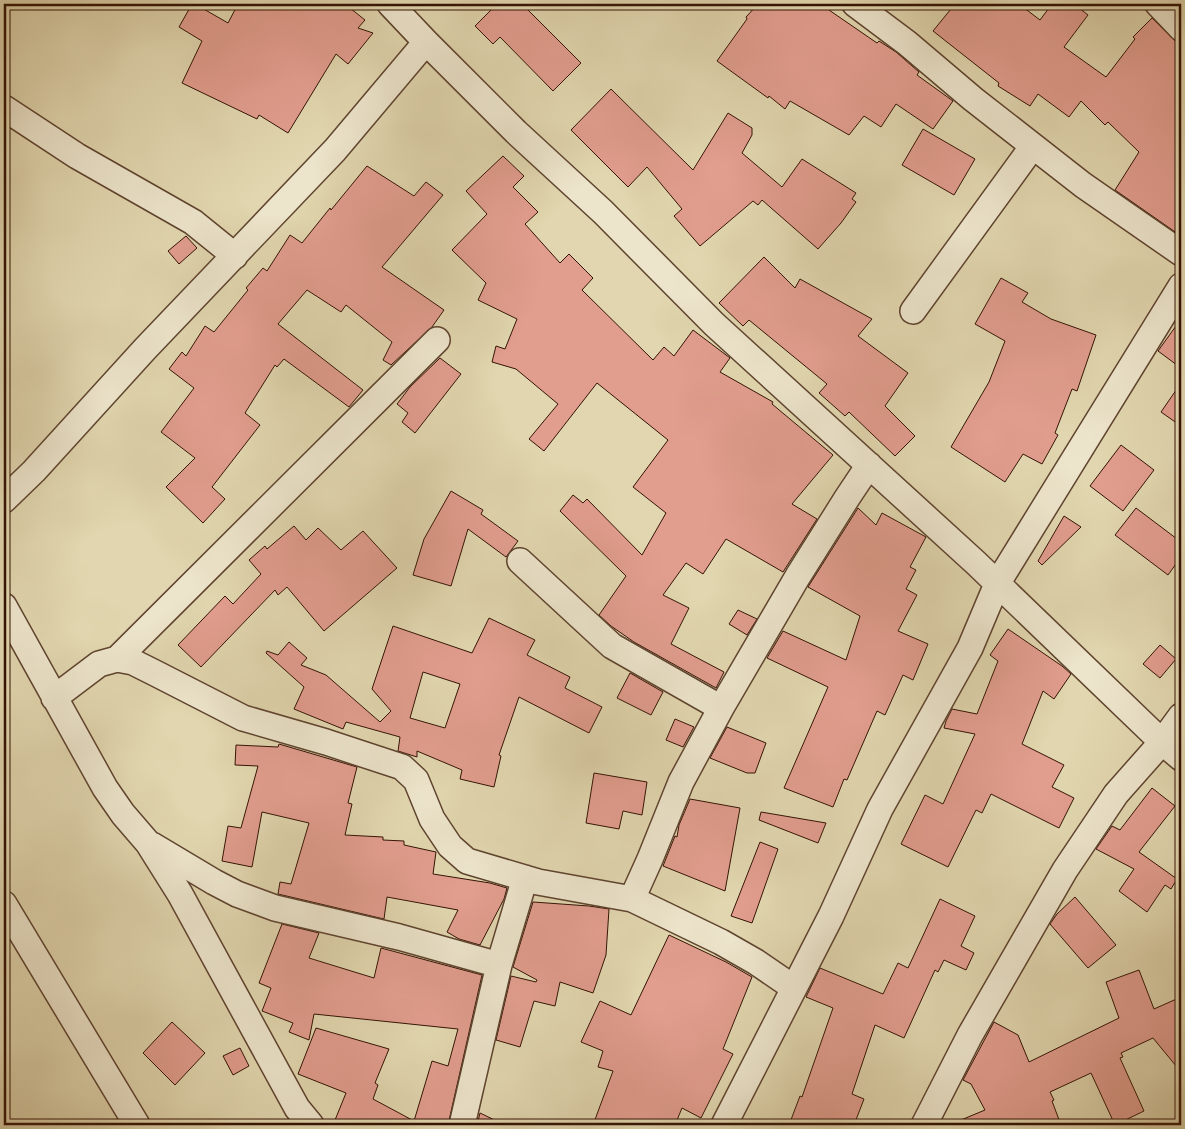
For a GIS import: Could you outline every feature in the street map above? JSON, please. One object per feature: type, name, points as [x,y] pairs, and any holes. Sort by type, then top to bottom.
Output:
[{"type":"street","points":[[390,4],[516,132],[603,212],[714,324],[870,465],[1181,758]]},
{"type":"street","points":[[855,4],[907,42],[973,99],[1083,185],[1181,253]]},
{"type":"street","points":[[1158,4],[1181,28]]},
{"type":"street","points":[[4,500],[34,471],[334,150],[426,42]]},
{"type":"street","points":[[4,108],[77,156],[193,222],[235,256]]},
{"type":"street","points":[[913,311],[1033,146]]},
{"type":"street","points":[[724,1125],[830,916],[880,808],[970,648],[997,584],[1181,286]]},
{"type":"street","points":[[54,698],[100,664],[117,658],[437,340]]},
{"type":"street","points":[[632,899],[681,782],[721,708],[798,576],[870,465]]},
{"type":"street","points":[[520,561],[612,646],[721,708]]},
{"type":"street","points":[[4,606],[105,788],[123,814],[148,843],[180,894],[297,1108],[311,1125]]},
{"type":"street","points":[[117,658],[133,662],[243,718],[326,742],[402,767],[416,780],[432,819],[450,846],[467,861],[538,882],[632,899],[721,942],[756,962],[794,988]]},
{"type":"street","points":[[924,1125],[970,1035],[1065,870],[1116,794],[1162,742],[1181,716]]},
{"type":"street","points":[[148,843],[214,882],[275,908],[399,937],[499,965]]},
{"type":"street","points":[[462,1125],[499,965],[525,878]]},
{"type":"street","points":[[7,916],[137,1125]]},
{"type":"building","points":[[192,4],[228,23],[238,4],[345,4],[365,20],[358,28],[373,33],[348,64],[336,54],[288,133],[259,115],[257,119],[182,83],[202,41],[179,27]]},
{"type":"building","points":[[497,4],[522,4],[581,63],[553,91],[500,37],[493,44],[475,26]]},
{"type":"building","points":[[758,4],[832,4],[829,10],[877,43],[879,41],[896,52],[919,72],[917,75],[953,101],[933,129],[896,104],[881,127],[864,116],[849,135],[790,101],[785,109],[717,61],[747,19],[746,17]]},
{"type":"building","points":[[955,4],[1019,4],[1040,20],[1052,4],[1074,4],[1088,15],[1064,47],[1106,77],[1135,39],[1133,37],[1152,18],[1181,47],[1181,236],[1115,190],[1139,152],[1108,122],[1105,125],[1081,101],[1069,117],[1038,94],[1030,106],[998,86],[999,83],[933,31]]},
{"type":"building","points":[[611,89],[693,170],[728,113],[752,128],[752,135],[742,153],[782,187],[802,159],[856,193],[852,199],[856,202],[841,223],[818,249],[762,200],[758,205],[753,201],[700,246],[674,216],[682,209],[647,167],[628,187],[571,130]]},
{"type":"building","points":[[923,129],[975,159],[954,195],[902,165]]},
{"type":"building","points":[[503,156],[524,176],[513,187],[538,212],[525,224],[560,263],[569,254],[593,278],[582,290],[653,360],[664,347],[674,356],[693,330],[730,358],[720,372],[773,402],[772,404],[833,455],[792,504],[817,519],[783,572],[726,539],[703,574],[686,563],[663,595],[689,608],[671,644],[724,672],[716,688],[634,642],[599,615],[626,576],[560,511],[573,495],[583,503],[587,499],[642,555],[666,513],[633,487],[668,440],[597,383],[544,451],[529,439],[558,404],[516,369],[492,362],[496,346],[505,349],[517,319],[478,300],[486,283],[452,250],[487,214],[466,191]]},
{"type":"building","points":[[367,166],[414,196],[426,182],[443,195],[382,267],[444,310],[432,327],[391,365],[383,360],[392,342],[346,305],[341,312],[307,290],[278,324],[363,390],[349,407],[284,359],[277,367],[275,365],[245,413],[260,425],[212,487],[225,499],[203,523],[166,487],[195,458],[161,432],[194,388],[169,369],[182,352],[186,356],[205,326],[214,332],[263,268],[267,271],[290,235],[302,243]]},
{"type":"building","points":[[186,236],[197,248],[179,264],[168,251]]},
{"type":"building","points":[[764,257],[795,288],[800,279],[872,319],[858,336],[908,373],[885,406],[915,436],[895,456],[849,412],[845,416],[819,393],[827,384],[749,320],[743,326],[719,303]]},
{"type":"building","points":[[1001,278],[1028,293],[1022,302],[1051,319],[1096,335],[1077,391],[1072,389],[1055,433],[1058,435],[1042,464],[1023,454],[1005,482],[951,447],[989,382],[1005,341],[975,324]]},
{"type":"building","points":[[1181,319],[1181,368],[1158,351]]},
{"type":"building","points":[[440,358],[461,374],[415,433],[402,422],[408,413],[397,404],[410,387]]},
{"type":"building","points":[[1181,383],[1181,426],[1161,412]]},
{"type":"building","points":[[1121,445],[1154,470],[1123,511],[1090,486]]},
{"type":"building","points":[[451,491],[483,510],[481,514],[518,541],[506,557],[468,529],[451,586],[413,575],[424,539]]},
{"type":"building","points":[[858,508],[876,525],[882,513],[926,537],[910,567],[916,570],[906,589],[917,595],[898,631],[928,644],[913,680],[903,675],[885,715],[877,711],[847,780],[844,779],[833,807],[784,788],[828,687],[767,658],[783,631],[846,660],[860,616],[808,587]]},
{"type":"building","points":[[1136,508],[1181,542],[1181,557],[1168,575],[1115,535]]},
{"type":"building","points":[[1064,516],[1081,527],[1042,565],[1038,561]]},
{"type":"building","points":[[294,526],[306,540],[318,528],[341,550],[363,531],[397,568],[324,631],[287,587],[278,595],[275,590],[201,667],[178,645],[225,596],[233,604],[261,574],[249,560],[265,546],[267,549]]},
{"type":"building","points":[[738,610],[757,619],[747,635],[729,624]]},
{"type":"building","points":[[489,618],[535,640],[527,655],[570,677],[565,688],[602,707],[589,733],[519,697],[499,755],[501,756],[494,787],[460,779],[462,770],[417,751],[417,757],[398,751],[400,737],[346,722],[343,729],[294,709],[304,687],[266,653],[267,651],[278,655],[289,642],[307,658],[301,665],[326,675],[380,722],[391,711],[372,689],[393,626],[472,653]],"holes":[[[423,672],[460,684],[445,728],[410,718]]]},
{"type":"building","points":[[1008,629],[1071,674],[1054,699],[1043,691],[1022,744],[1064,765],[1052,787],[1074,798],[1059,828],[991,794],[982,813],[976,810],[948,867],[901,844],[925,795],[943,804],[975,734],[944,728],[946,721],[952,709],[977,714],[998,661],[990,655]]},
{"type":"building","points":[[1160,645],[1176,659],[1160,678],[1143,664]]},
{"type":"building","points":[[630,673],[663,692],[651,715],[617,698]]},
{"type":"building","points":[[675,719],[694,727],[683,747],[666,740]]},
{"type":"building","points":[[727,727],[766,743],[755,773],[747,773],[710,758]]},
{"type":"building","points":[[279,744],[357,767],[348,803],[352,804],[345,835],[383,837],[383,840],[404,841],[404,845],[436,852],[433,874],[490,883],[507,888],[504,899],[480,945],[459,939],[447,932],[458,910],[387,897],[384,919],[278,894],[280,882],[291,884],[309,823],[262,812],[252,867],[222,861],[228,826],[241,828],[258,766],[235,765],[236,745],[278,747]]},
{"type":"building","points":[[594,773],[647,782],[642,815],[623,811],[619,829],[586,823]]},
{"type":"building","points":[[1152,788],[1175,806],[1139,852],[1177,879],[1171,889],[1165,885],[1147,912],[1119,891],[1134,869],[1096,849],[1112,826],[1120,830]]},
{"type":"building","points":[[690,799],[740,808],[725,891],[663,866],[675,836],[677,837],[679,825]]},
{"type":"building","points":[[761,812],[826,823],[818,843],[759,820]]},
{"type":"building","points":[[760,842],[778,849],[752,923],[731,916]]},
{"type":"building","points":[[1075,897],[1116,945],[1088,968],[1050,924],[1057,914]]},
{"type":"building","points":[[940,899],[975,916],[961,946],[974,953],[966,970],[944,960],[938,972],[935,970],[904,1038],[875,1025],[852,1094],[864,1099],[854,1125],[789,1125],[800,1096],[802,1097],[833,1008],[806,997],[820,968],[883,994],[898,963],[908,968]]},
{"type":"building","points":[[533,902],[609,909],[606,955],[593,993],[560,982],[555,1006],[534,1001],[520,1047],[496,1040],[511,976],[536,982],[537,980],[513,967]]},
{"type":"building","points":[[282,924],[319,933],[309,958],[374,978],[381,948],[482,975],[448,1125],[333,1125],[346,1093],[298,1074],[316,1028],[389,1049],[375,1083],[378,1085],[373,1099],[414,1121],[432,1061],[448,1066],[458,1029],[314,1014],[309,1040],[289,1032],[293,1023],[262,1011],[271,988],[259,983]]},
{"type":"building","points":[[669,935],[726,962],[752,977],[723,1049],[733,1054],[701,1118],[682,1108],[675,1125],[593,1125],[613,1071],[598,1067],[603,1051],[581,1042],[600,1001],[631,1015]]},
{"type":"building","points":[[1139,970],[1154,1009],[1181,997],[1181,1072],[1153,1038],[1121,1053],[1123,1057],[1120,1058],[1144,1111],[1115,1125],[1091,1073],[1050,1092],[1061,1125],[949,1125],[985,1110],[971,1084],[963,1080],[994,1022],[1018,1035],[1029,1062],[1119,1018],[1106,982]]},
{"type":"building","points":[[172,1022],[205,1053],[175,1085],[143,1053]]},
{"type":"building","points":[[240,1048],[249,1066],[233,1075],[223,1056]]},
{"type":"building","points":[[480,1113],[505,1125],[477,1125]]}]
